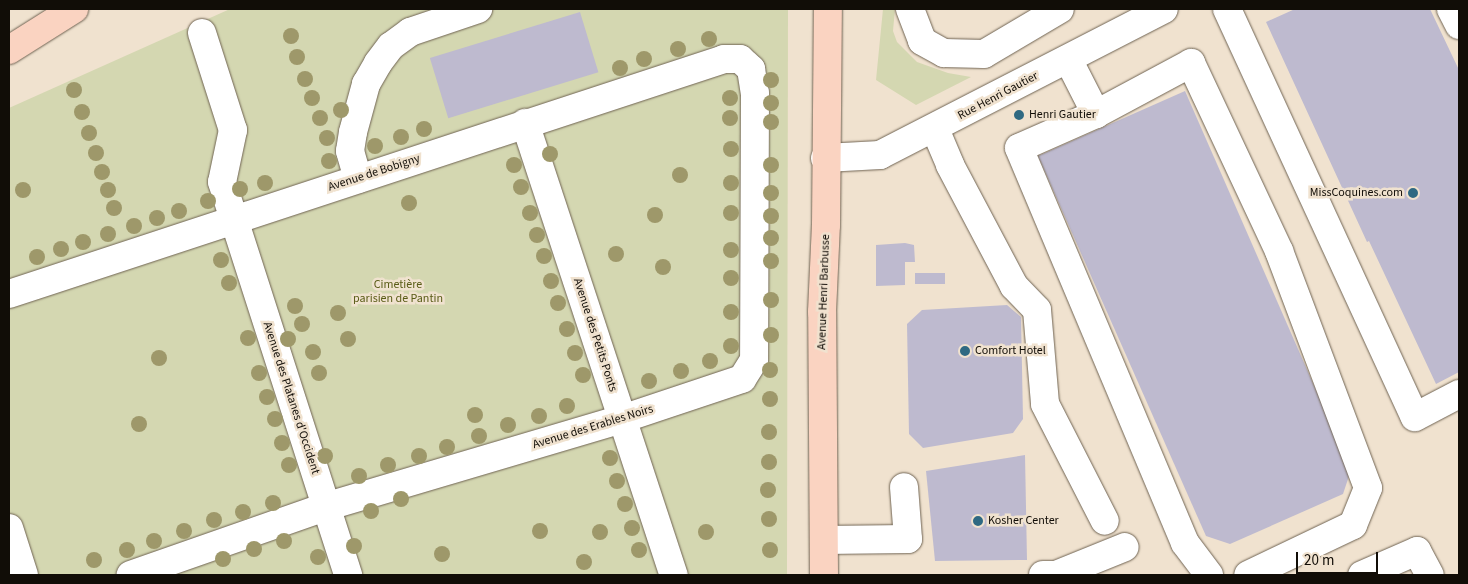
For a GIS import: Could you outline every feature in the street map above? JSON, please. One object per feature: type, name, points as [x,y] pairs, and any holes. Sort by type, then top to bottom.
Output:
[{"type":"main road","points":[[9,50],[74,9]]},
{"type":"main road","name":"Avenue Henri Barbusse","points":[[824,575],[822,312],[826,225],[825,158],[828,9]]},
{"type":"street","points":[[358,179],[350,150],[353,132],[366,84],[378,63],[391,46],[410,32],[478,9]]},
{"type":"street","points":[[910,9],[922,41],[944,53],[984,54],[1060,9]]},
{"type":"street","name":"Rue Henri Gautier","points":[[825,158],[880,155],[935,129],[1068,59],[1132,16],[1164,9]]},
{"type":"street","points":[[1227,9],[1415,417],[1459,394]]},
{"type":"street","points":[[1451,9],[1459,25]]},
{"type":"street","name":"Avenue des Platanes d'Occident","points":[[202,33],[234,130],[222,182],[348,575]]},
{"type":"street","name":"Avenue de Bobigny","points":[[9,294],[724,59],[740,60]]},
{"type":"street","points":[[1068,59],[1096,114]]},
{"type":"street","name":"Avenue des Erables Noirs","points":[[131,575],[325,507],[622,419],[742,379],[754,360],[755,93],[751,68],[740,60]]},
{"type":"street","points":[[1209,575],[1185,543],[1019,148],[1096,114],[1191,63],[1279,250],[1368,488],[1353,525],[1248,575]]},
{"type":"street","name":"Avenue des Petits Ponts","points":[[526,123],[674,575]]},
{"type":"street","points":[[935,129],[950,166],[1014,286],[1037,310],[1045,404],[1105,521]]},
{"type":"street","points":[[824,540],[908,539],[904,487]]},
{"type":"street","points":[[9,528],[24,575]]},
{"type":"street","points":[[1043,575],[1056,575],[1098,567],[1125,548]]},
{"type":"street","points":[[1362,575],[1417,551],[1430,575]]},
{"type":"green space","name":"Cimetière parisien de Pantin","points":[[230,9],[788,9],[787,575],[9,575],[9,108]]},
{"type":"green space","points":[[883,9],[895,9],[893,31],[897,42],[917,62],[948,73],[971,77],[916,105],[876,80]]},
{"type":"building","name":"MissCoquines.com","points":[[1295,9],[1430,9],[1459,70],[1459,372],[1436,384],[1369,241],[1367,242],[1266,22]]},
{"type":"building","points":[[580,12],[598,72],[448,118],[430,58]]},
{"type":"building","points":[[1185,91],[1351,470],[1343,494],[1230,544],[1206,536],[1038,156]]},
{"type":"building","points":[[905,243],[914,245],[915,262],[905,262],[905,285],[876,286],[876,245]]},
{"type":"building","points":[[915,273],[945,273],[945,284],[915,284]]},
{"type":"building","name":"Comfort Hotel","points":[[1007,305],[1021,317],[1023,419],[1013,433],[923,448],[909,434],[907,324],[922,310]]},
{"type":"building","name":"Kosher Center","points":[[1025,455],[1027,560],[935,561],[926,471]]},
{"type":"place","name":"Henri Gautier","points":[[1019,115]]},
{"type":"place","name":"MissCoquines.com","points":[[1413,193]]},
{"type":"place","name":"Comfort Hotel","points":[[965,351]]},
{"type":"place","name":"Kosher Center","points":[[978,521]]}]
